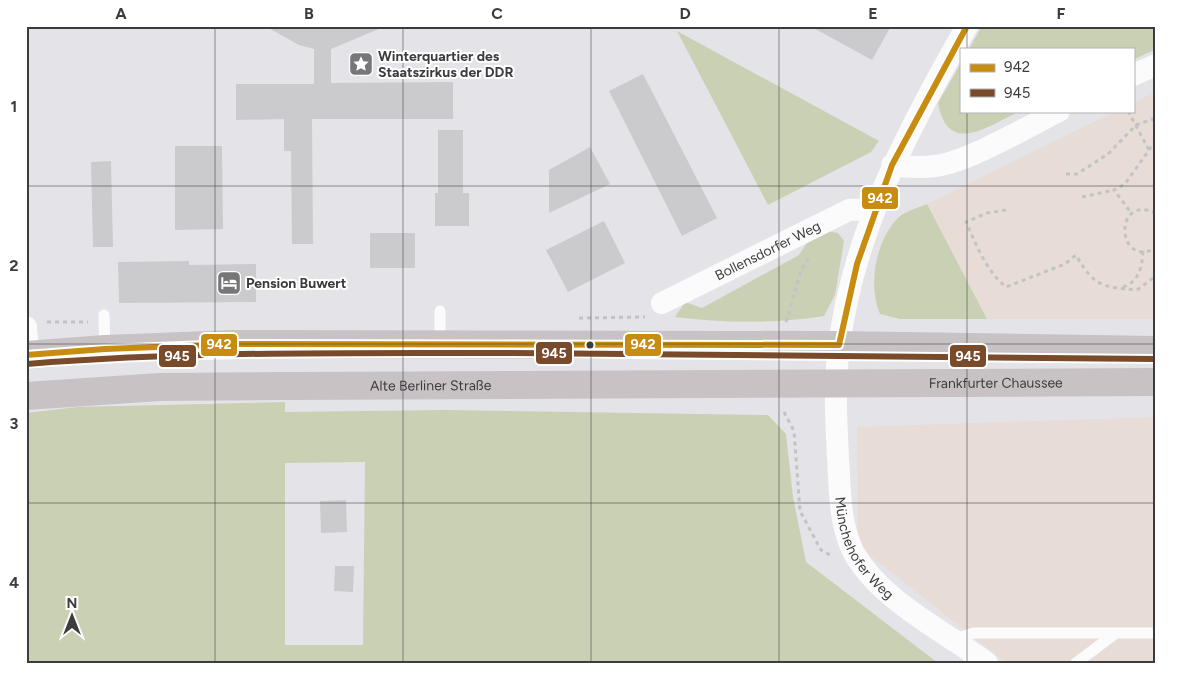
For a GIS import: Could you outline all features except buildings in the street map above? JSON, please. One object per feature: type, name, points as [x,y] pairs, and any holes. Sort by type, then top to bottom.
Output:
[{"type":"main road","points":[[27,355],[105,349],[234,344],[839,345],[1156,350]]},
{"type":"main road","name":"Frankfurter Chaussee","points":[[836,382],[1156,382]]},
{"type":"main road","name":"Alte Berliner Straße","points":[[26,396],[179,387],[836,382]]},
{"type":"street","name":"Münchehofer Weg","points":[[967,26],[892,165],[875,209],[857,264],[839,345],[836,382],[840,497],[844,525],[853,552],[868,574],[891,597],[955,639],[987,663]]},
{"type":"street","points":[[1134,75],[1156,64]]},
{"type":"street","points":[[892,165],[909,167],[936,166],[966,156],[1057,112]]},
{"type":"street","name":"Bollensdorfer Weg","points":[[662,303],[849,210],[875,209]]},
{"type":"street","points":[[26,327],[27,355]]},
{"type":"lane","points":[[440,311],[440,344]]},
{"type":"lane","points":[[104,315],[105,349]]},
{"type":"lane","points":[[955,639],[974,633],[1156,633]]},
{"type":"lane","points":[[1076,663],[1116,633]]},
{"type":"path","points":[[1129,112],[1149,150]]},
{"type":"path","points":[[1066,174],[1077,174],[1108,154],[1136,125],[1156,118]]},
{"type":"path","points":[[1082,197],[1114,190],[1125,184],[1156,140]]},
{"type":"path","points":[[1114,190],[1132,214]]},
{"type":"path","points":[[1006,210],[987,212],[966,222],[985,261],[997,280],[1006,287],[1065,264],[1076,255],[1086,271],[1103,286],[1137,290],[1156,276]]},
{"type":"path","points":[[1156,213],[1142,210],[1132,214],[1125,222],[1124,237],[1133,248],[1143,251],[1156,248]]},
{"type":"path","points":[[785,325],[801,271],[812,250]]},
{"type":"path","points":[[1121,288],[1130,285],[1136,278],[1142,266],[1143,251]]},
{"type":"path","points":[[784,412],[794,431],[800,511],[821,550],[868,574]]},
{"type":"shaded area","points":[[1156,92],[1156,319],[987,319],[927,204],[1114,112],[1134,112],[1134,103]]},
{"type":"shaded area","points":[[1156,417],[1156,663],[1006,663],[858,546],[857,427]]},
{"type":"green space","points":[[982,26],[1156,26],[1156,49],[1134,60],[1134,48],[970,48]]},
{"type":"green space","points":[[677,31],[879,141],[871,152],[768,205]]},
{"type":"green space","points":[[960,65],[960,112],[1018,112],[983,129],[971,133],[960,133],[951,129],[943,119],[938,103]]},
{"type":"green space","points":[[927,204],[987,319],[900,319],[880,314],[876,303],[874,278],[883,241],[899,217],[906,212]]},
{"type":"green space","points":[[828,231],[838,233],[844,241],[835,295],[824,316],[806,319],[750,322],[675,317],[685,302],[702,308],[799,255],[808,241]]},
{"type":"green space","points":[[285,402],[285,412],[445,410],[768,415],[786,434],[793,497],[806,562],[938,663],[26,663],[26,413],[77,407]],"holes":[[[365,462],[363,645],[285,645],[285,463]]]},
{"type":"transit line","name":"942","points":[[26,355],[105,349],[234,344],[839,345],[857,264],[892,165],[967,26]]},
{"type":"transit line","name":"945","points":[[27,364],[149,357],[331,353],[755,354],[1156,359]]},
{"type":"place","name":"Winterquartier des Staatszirkus der DDR","points":[[361,64]]},
{"type":"place","name":"Pension Buwert","points":[[229,283]]}]
